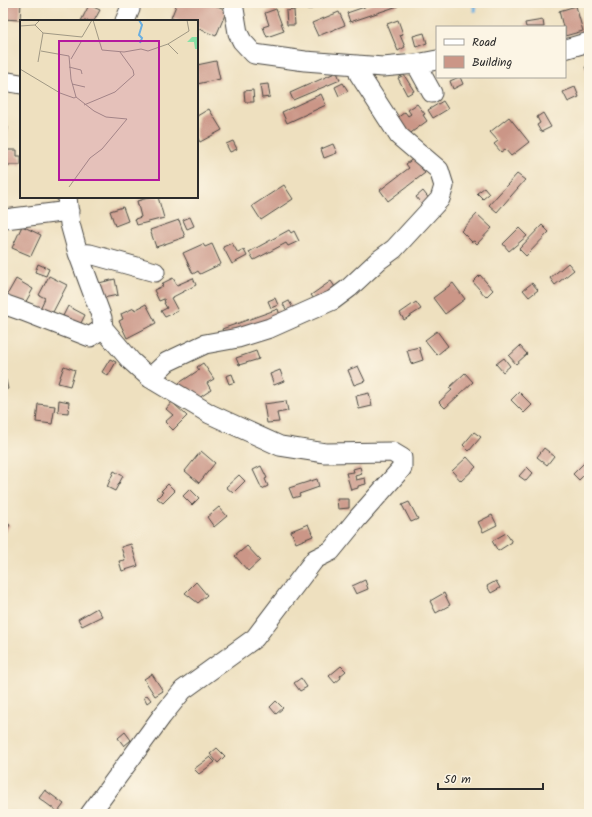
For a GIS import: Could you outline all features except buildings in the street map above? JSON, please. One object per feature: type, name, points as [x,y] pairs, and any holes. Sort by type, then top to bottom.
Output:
[{"type":"street","points":[[233,3],[238,33],[242,41],[254,54],[305,61],[383,67],[416,64],[436,60]]},
{"type":"street","points":[[566,49],[589,42]]},
{"type":"street","points":[[416,64],[432,93]]},
{"type":"street","points":[[150,378],[167,362],[205,344],[238,338],[270,328],[333,300],[394,249],[440,200],[444,186],[439,170],[399,136],[359,74],[358,65]]},
{"type":"street","points":[[3,82],[20,84]]},
{"type":"street","points":[[5,219],[68,204],[70,224],[78,254],[102,318],[103,328],[131,361],[150,378],[210,414],[280,446],[325,453],[392,452],[402,458],[402,468],[331,551],[316,559],[255,638],[183,690],[90,814]]},
{"type":"street","points":[[78,254],[90,254],[155,272]]},
{"type":"street","points":[[3,303],[90,337],[103,328]]},
{"type":"waterway","points":[[475,3],[475,10]]}]
